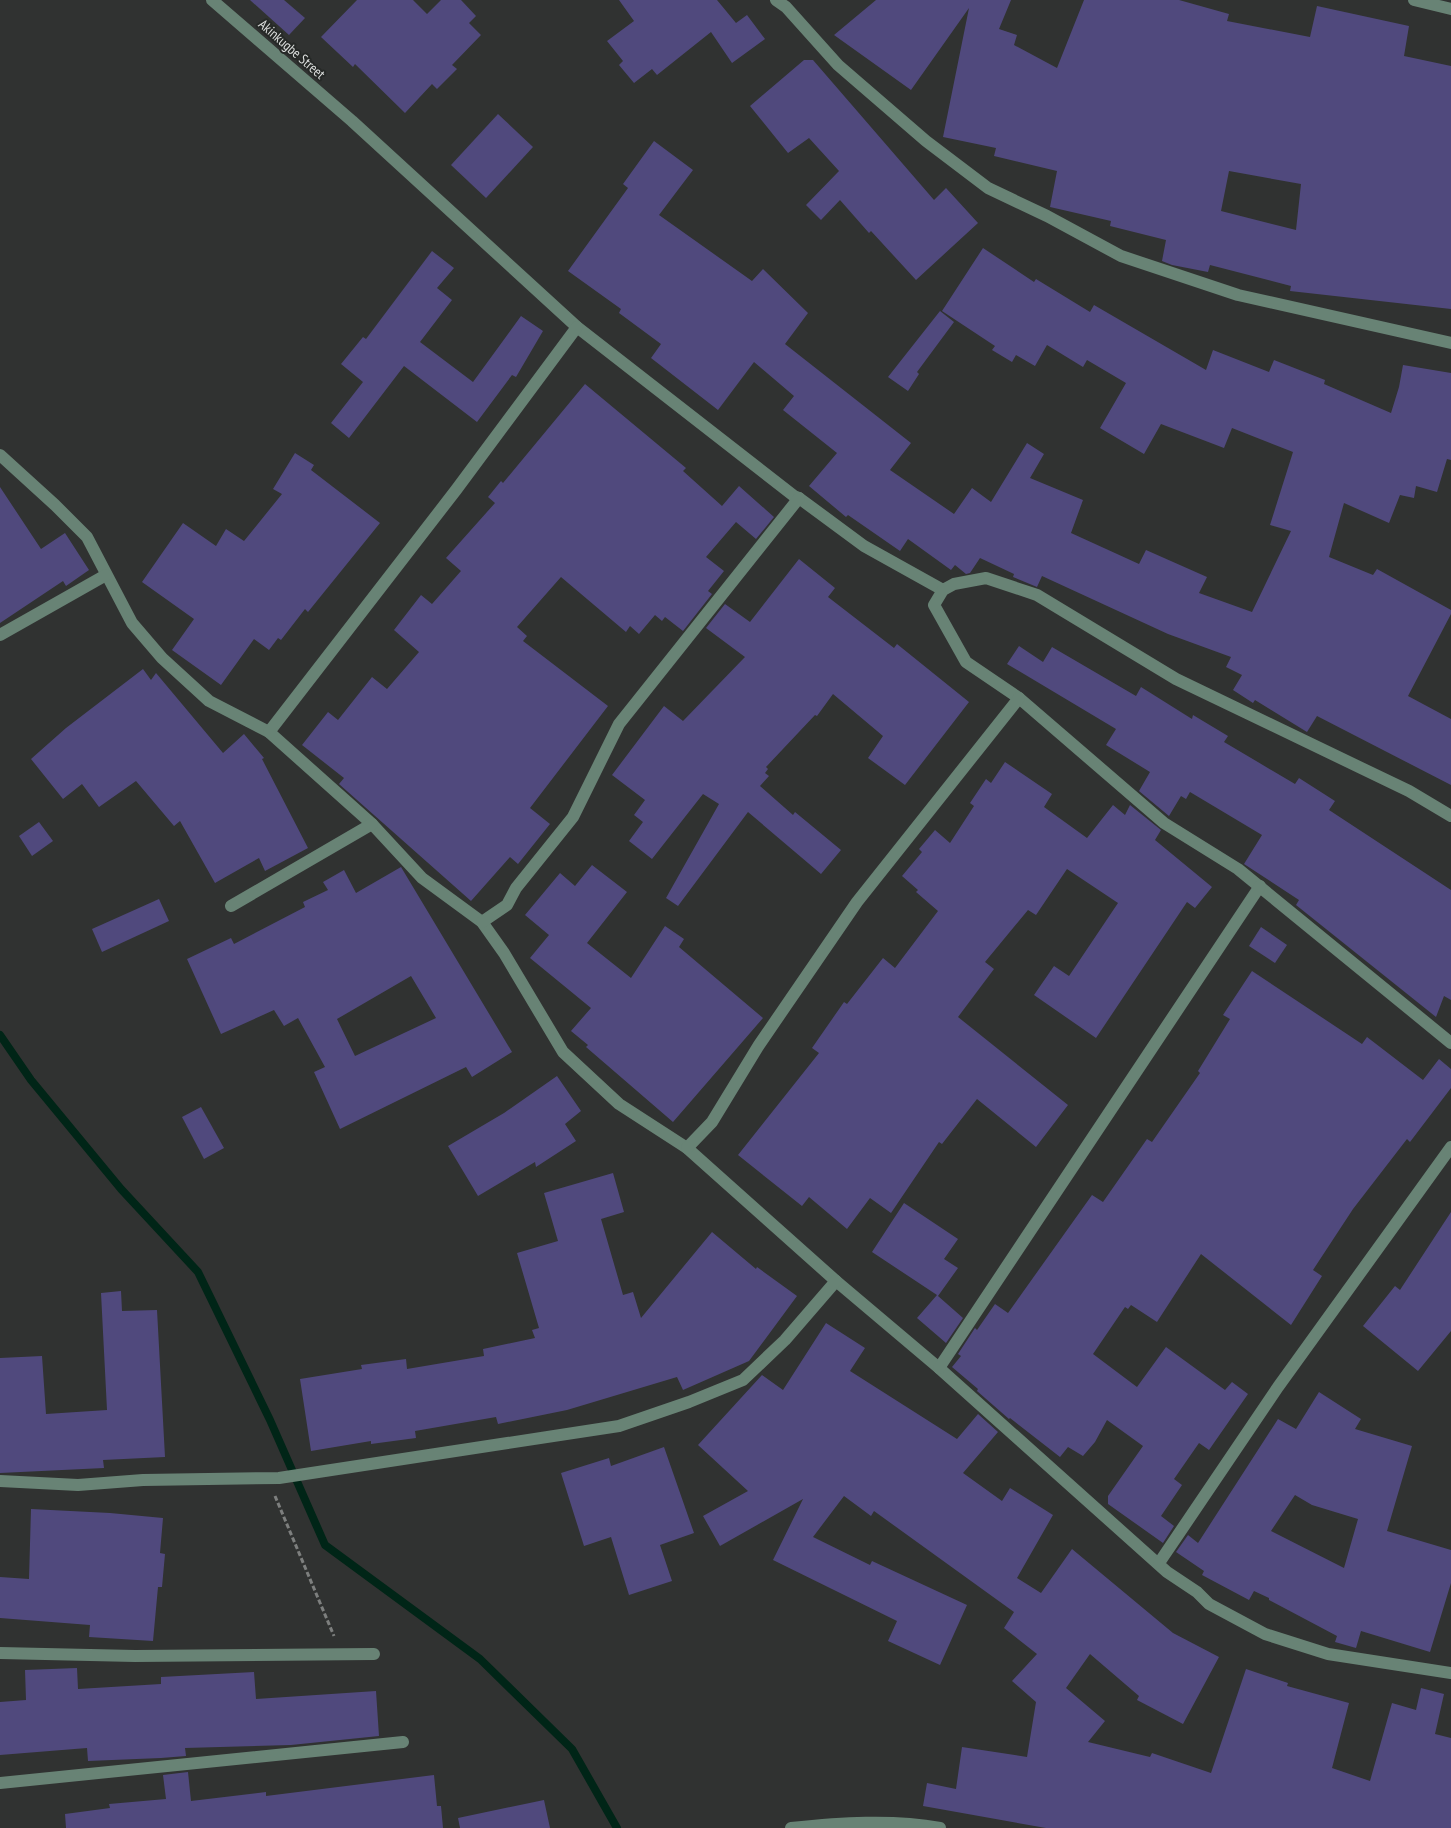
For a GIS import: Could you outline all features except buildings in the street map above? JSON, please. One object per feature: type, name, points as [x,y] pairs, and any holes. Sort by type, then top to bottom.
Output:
[{"type":"street","name":"Akinkugbe Street","points":[[212,0],[352,121],[577,327],[794,496],[800,498],[864,546],[943,590]]},
{"type":"street","points":[[776,0],[786,7],[838,64],[926,141],[988,188],[1048,216],[1122,256],[1238,295],[1451,343]]},
{"type":"street","points":[[1414,0],[1451,9]]},
{"type":"street","points":[[269,732],[456,490],[577,327]]},
{"type":"street","points":[[0,455],[87,537],[132,623],[162,658],[209,700],[269,732],[372,824],[422,878],[482,922],[504,953],[563,1052],[619,1104],[687,1148],[1159,1563],[1208,1604],[1265,1634],[1328,1654],[1451,1673]]},
{"type":"street","points":[[482,922],[507,905],[516,888],[573,817],[619,724],[800,498]]},
{"type":"street","points":[[0,635],[106,574]]},
{"type":"street","points":[[1451,816],[1409,791],[1176,679],[1037,595],[986,578],[954,584],[943,590],[934,605],[966,662],[1018,698],[1164,823],[1238,869],[1260,886],[1451,1043]]},
{"type":"street","points":[[687,1148],[712,1122],[759,1045],[857,902],[1018,698]]},
{"type":"street","points":[[231,906],[372,824]]},
{"type":"street","points":[[939,1368],[1260,886]]},
{"type":"street","points":[[1159,1563],[1278,1387],[1451,1147]]},
{"type":"street","points":[[0,1481],[78,1486],[143,1480],[273,1478],[325,1473],[619,1426],[690,1402],[743,1380],[785,1340],[836,1281]]},
{"type":"street","points":[[0,1653],[135,1656],[374,1654]]},
{"type":"street","points":[[0,1783],[403,1742]]},
{"type":"street","points":[[791,1828],[829,1824],[918,1824],[940,1828]]},
{"type":"path","points":[[273,1478],[341,1654]]},
{"type":"waterway","points":[[0,1035],[31,1080],[121,1189],[198,1272],[270,1420],[325,1545],[480,1659],[572,1749],[617,1828]]}]
